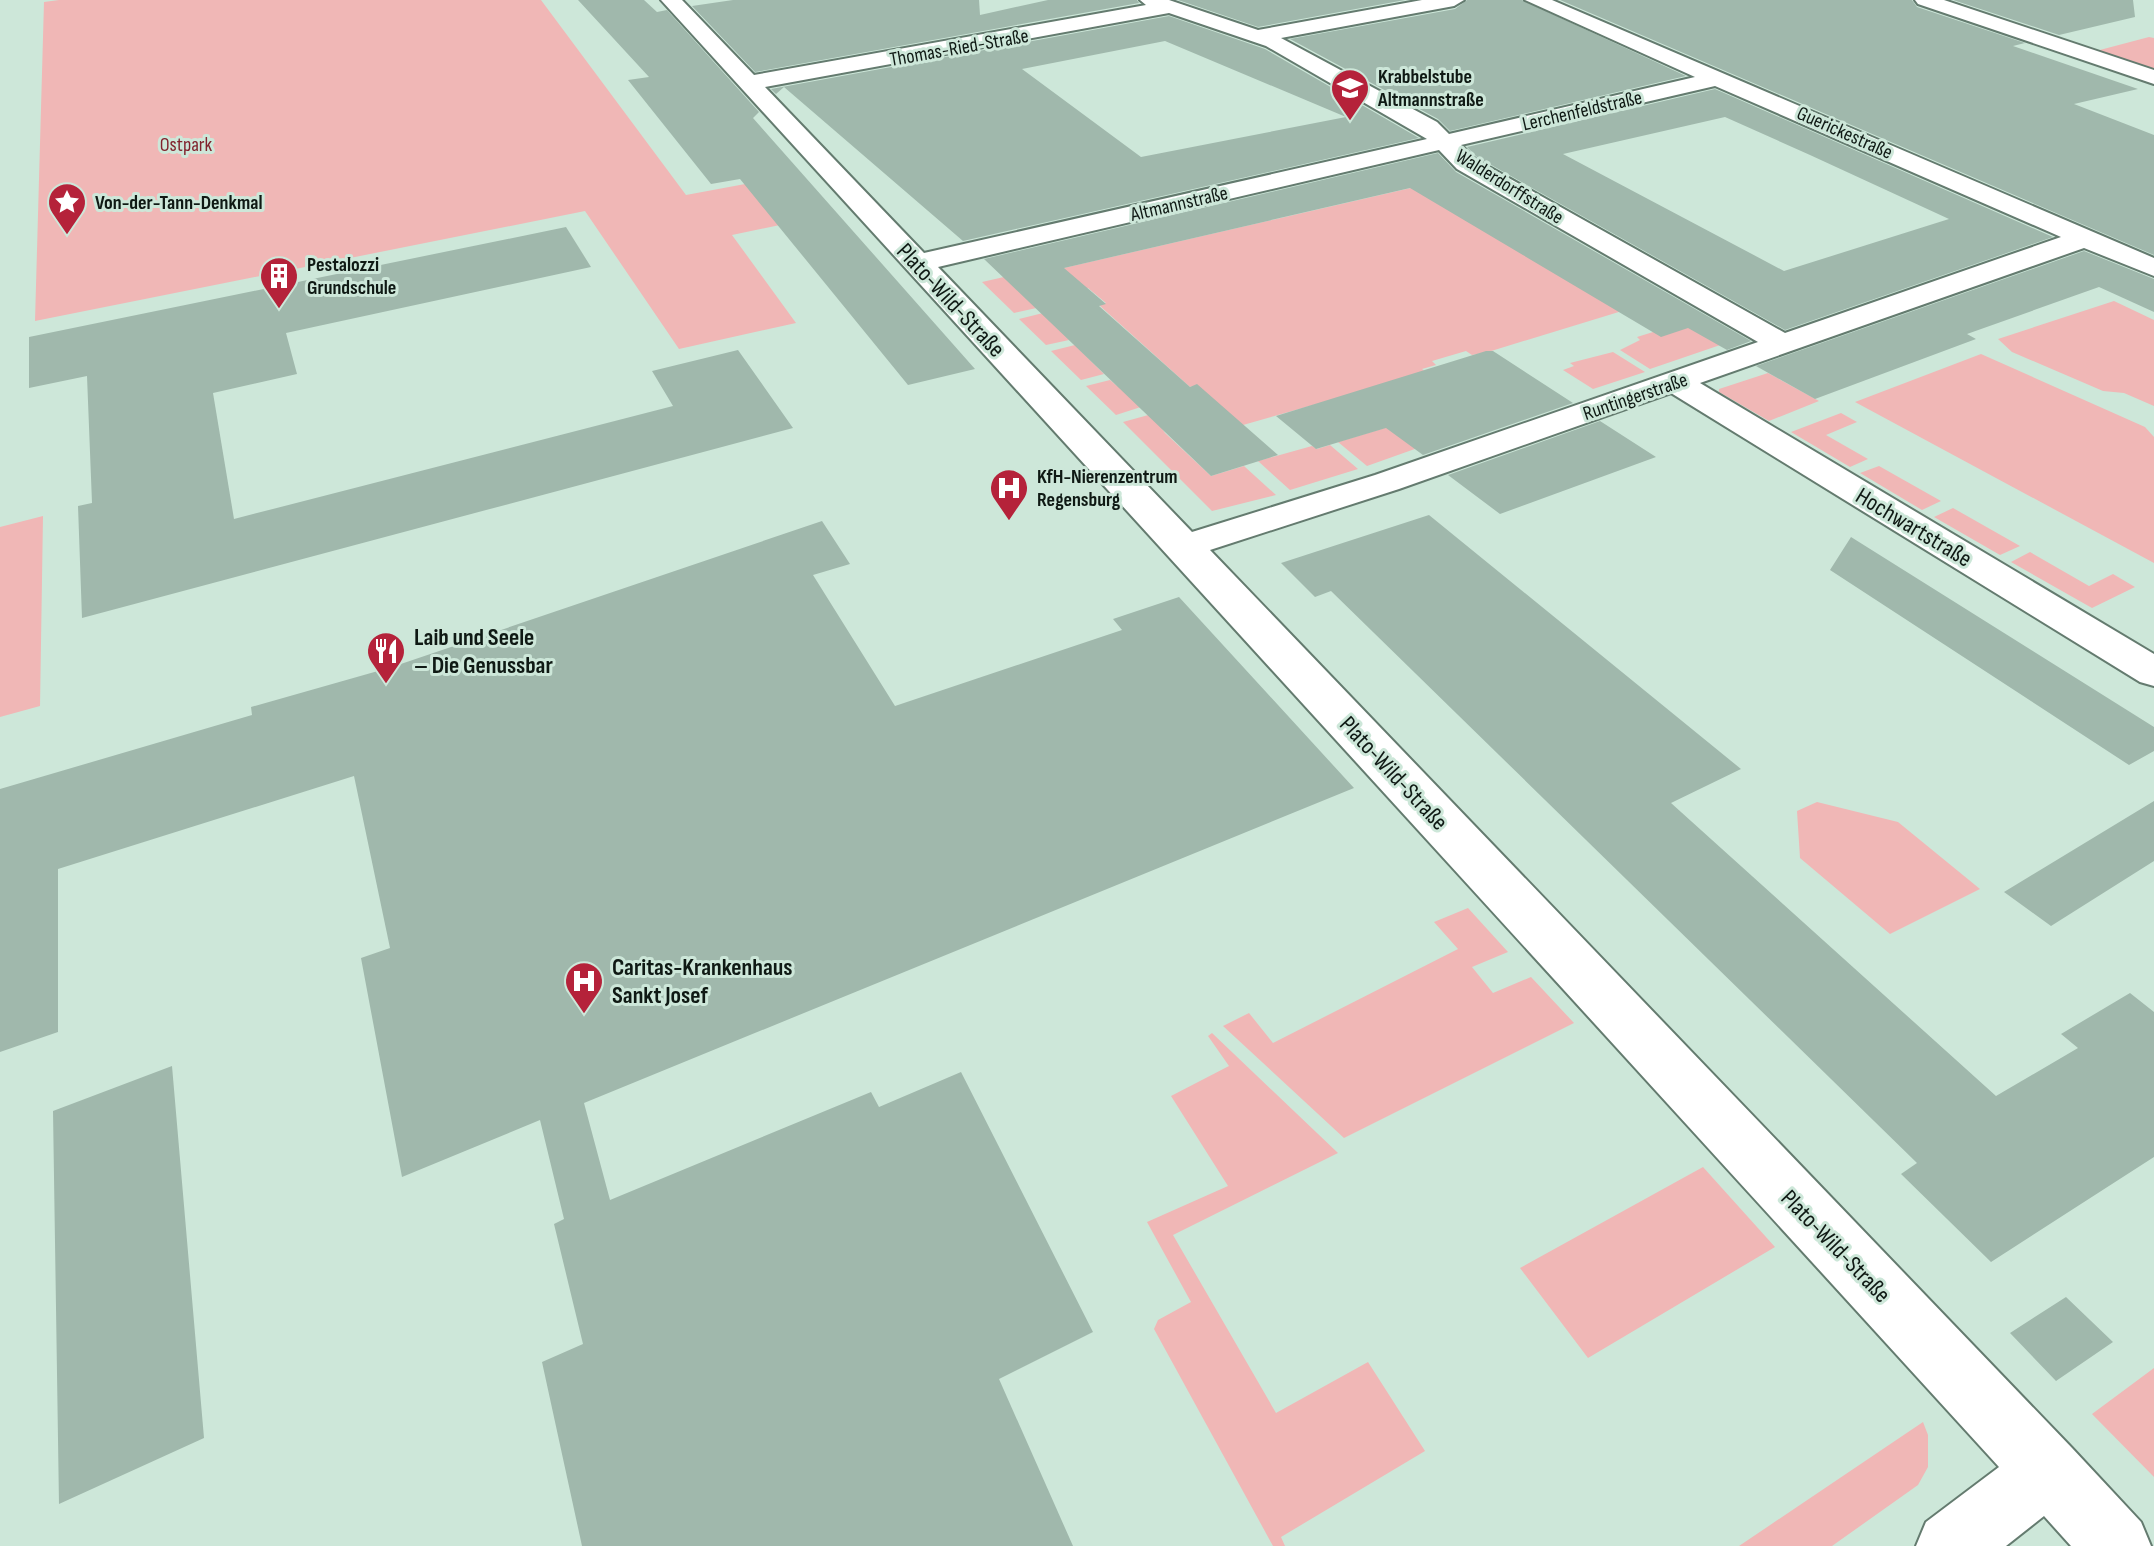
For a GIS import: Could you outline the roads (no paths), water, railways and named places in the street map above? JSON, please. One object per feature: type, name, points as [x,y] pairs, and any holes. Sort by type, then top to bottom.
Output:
[{"type":"street","name":"Plato-Wild-Straße","points":[[674,0],[748,83],[2117,1546]]},
{"type":"street","points":[[1258,36],[1454,0]]},
{"type":"street","name":"Guerickestraße","points":[[1535,0],[1722,78],[2154,268]]},
{"type":"street","points":[[1925,0],[2154,77]]},
{"type":"street","name":"Walderdorffstraße","points":[[1160,4],[1258,36],[1429,127],[1466,164],[1781,343]]},
{"type":"street","name":"Thomas-Ried-Straße","points":[[748,83],[1160,4]]},
{"type":"street","name":"Lerchenfeldstraße","points":[[1442,142],[1722,78]]},
{"type":"street","name":"Altmannstraße","points":[[917,263],[1442,142]]},
{"type":"street","name":"Runtingerstraße","points":[[1182,547],[1387,482],[2085,238]]},
{"type":"street","name":"Hochwartstraße","points":[[1675,382],[2154,672]]},
{"type":"street","points":[[1950,1546],[2049,1471]]},
{"type":"place","name":"Krabbelstube Altmannstraße","points":[[1350,122]]},
{"type":"place","name":"Von-der-Tann-Denkmal","points":[[67,236]]},
{"type":"place","name":"Pestalozzi Grundschule","points":[[279,310]]},
{"type":"place","name":"KfH-Nierenzentrum Regensburg","points":[[1009,522]]},
{"type":"place","name":"Laib und Seele – Die Genussbar","points":[[386,685]]},
{"type":"place","name":"Caritas-Krankenhaus Sankt Josef","points":[[584,1015]]},
{"type":"park label","name":"Ostpark","points":[[186,144]]}]
